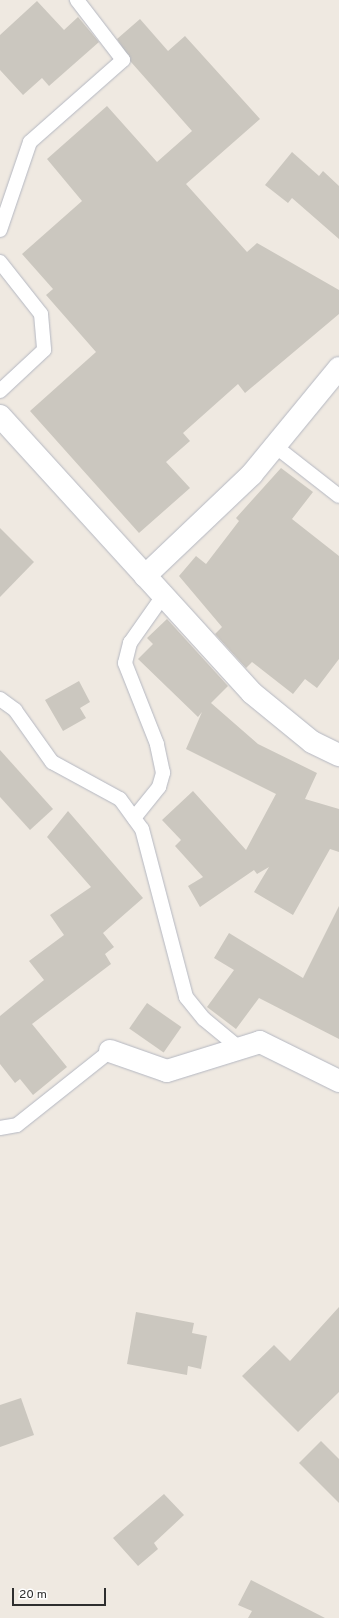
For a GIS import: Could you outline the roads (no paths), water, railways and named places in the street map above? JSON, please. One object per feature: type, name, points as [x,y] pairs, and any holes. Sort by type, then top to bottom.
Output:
[{"type":"street","points":[[145,576],[252,474],[339,368]]},
{"type":"street","points":[[0,416],[252,693],[312,742],[339,755]]},
{"type":"street","points":[[110,1051],[167,1071],[260,1042],[339,1081]]},
{"type":"lane","points":[[0,230],[30,142],[123,60],[77,0]]},
{"type":"lane","points":[[0,262],[41,314],[44,350],[0,392]]},
{"type":"lane","points":[[275,446],[339,496]]},
{"type":"lane","points":[[134,818],[159,787],[163,773],[157,744],[125,662],[130,643],[163,596]]},
{"type":"lane","points":[[0,699],[15,710],[52,762],[120,799],[142,829],[186,997],[204,1019],[239,1048]]},
{"type":"lane","points":[[0,1128],[17,1124],[110,1051]]}]
